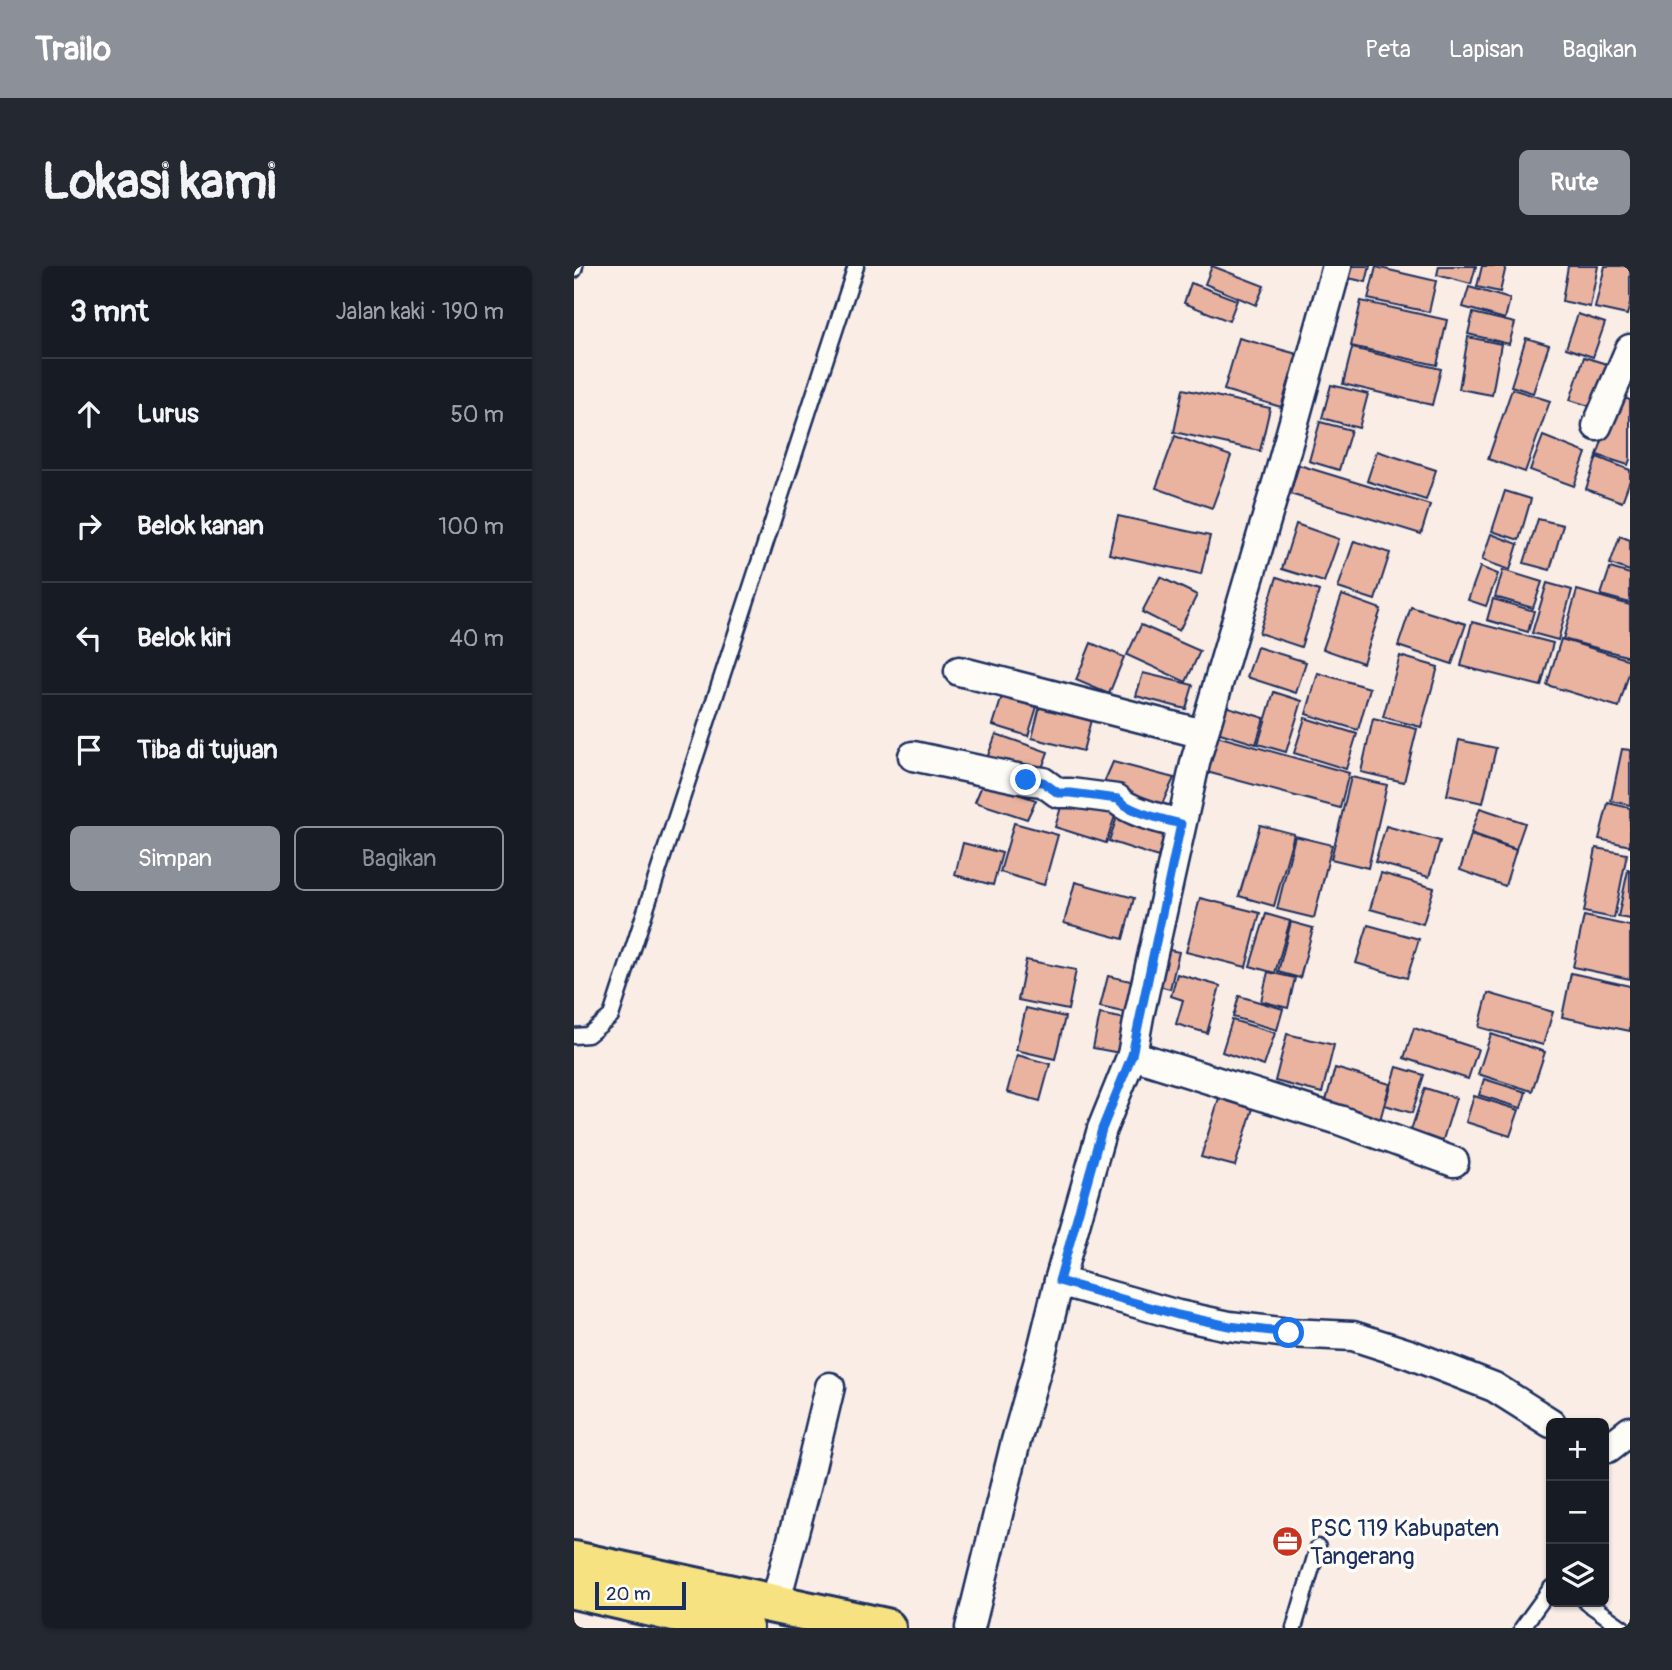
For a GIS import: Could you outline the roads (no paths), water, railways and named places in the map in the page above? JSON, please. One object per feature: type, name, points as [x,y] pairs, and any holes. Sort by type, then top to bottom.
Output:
[{"type":"highway","points":[[574,1561],[886,1628]]},
{"type":"highway","points":[[574,1589],[743,1628]]},
{"type":"street","points":[[970,1628],[1059,1281],[1102,1129],[1132,1055],[1203,734],[1337,266]]},
{"type":"street","points":[[1597,426],[1630,349]]},
{"type":"street","points":[[959,671],[1203,734]]},
{"type":"street","points":[[913,756],[1040,781],[1058,793],[1118,799],[1122,804],[1153,817],[1181,824]]},
{"type":"street","points":[[1132,1055],[1339,1120],[1454,1162]]},
{"type":"street","points":[[1059,1281],[1178,1315],[1229,1326],[1289,1333],[1353,1336],[1409,1354],[1494,1387],[1546,1420]]},
{"type":"street","points":[[775,1604],[830,1387]]},
{"type":"street","points":[[1609,1447],[1630,1431]]},
{"type":"lane","points":[[574,1036],[588,1035],[611,1016],[856,266]]},
{"type":"lane","points":[[1294,1628],[1318,1547]]},
{"type":"lane","points":[[1522,1628],[1546,1595]]},
{"type":"lane","points":[[1593,1607],[1623,1628]]},
{"type":"place","name":"PSC 119 Kabupaten Tangerang","points":[[1287,1542]]}]
